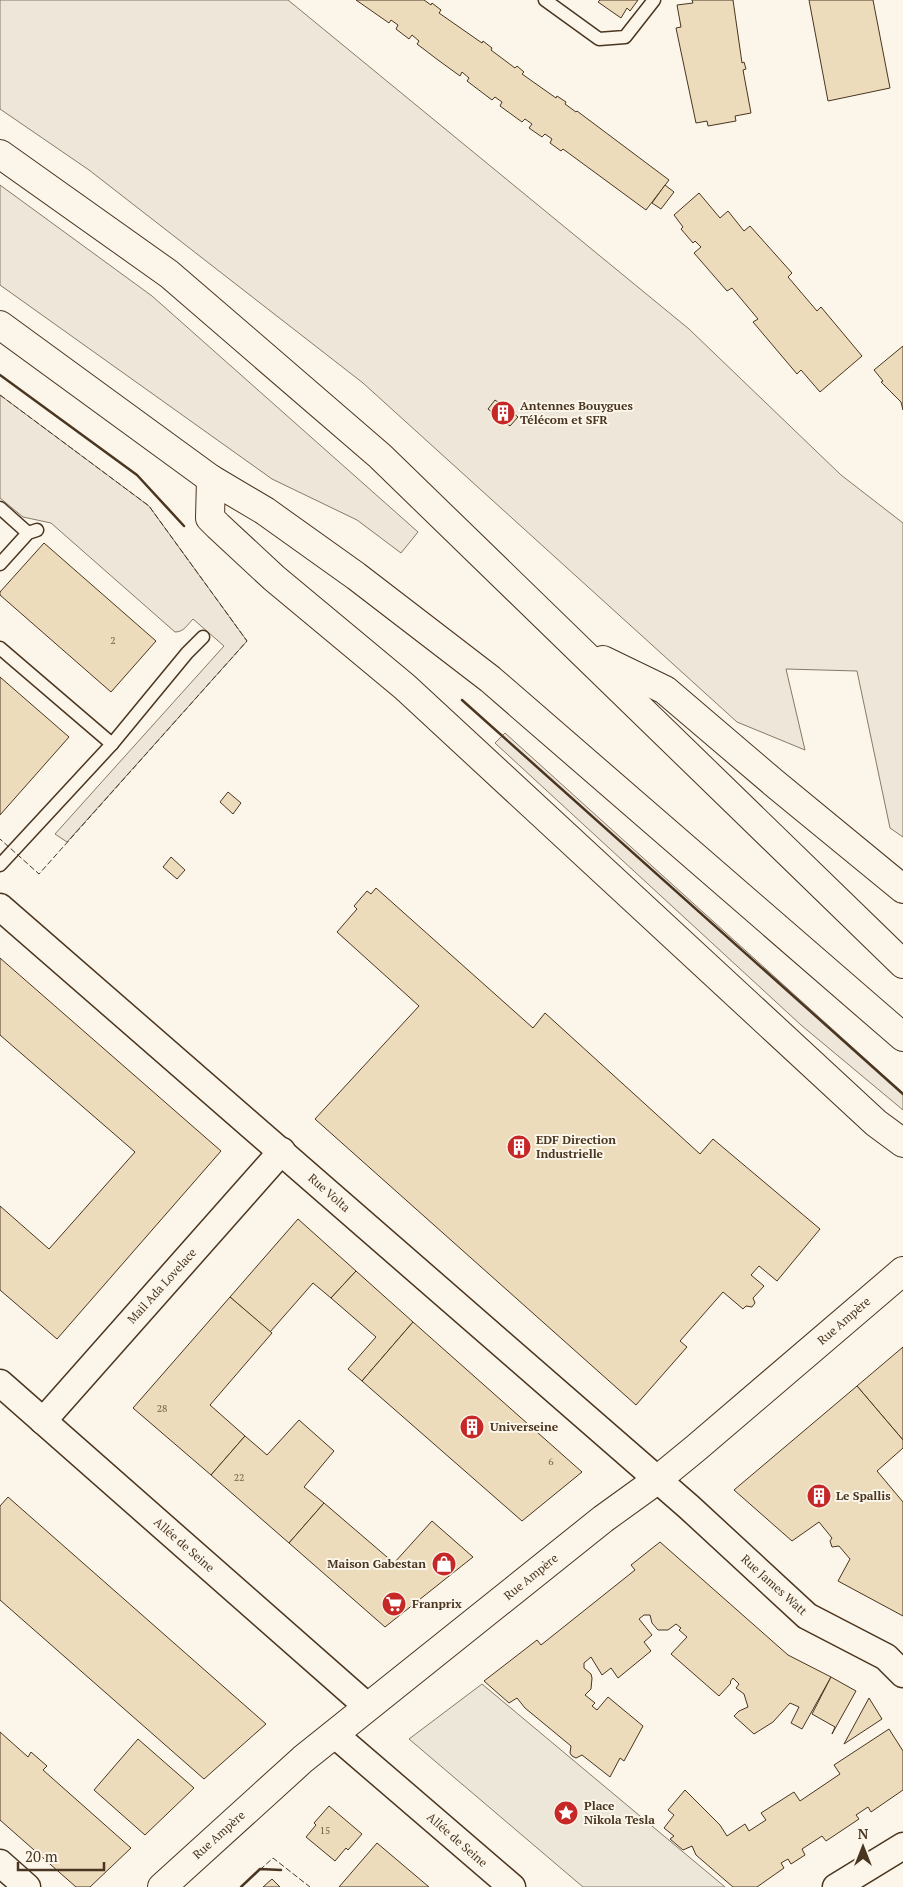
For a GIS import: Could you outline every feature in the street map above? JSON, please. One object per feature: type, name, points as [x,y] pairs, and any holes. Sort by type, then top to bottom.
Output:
[{"type":"main road","points":[[0,154],[169,274],[380,456],[898,958]]},
{"type":"main road","points":[[0,325],[211,479],[265,511],[356,576],[490,679],[903,1037]]},
{"type":"main road","points":[[211,479],[210,518],[218,526],[274,578],[405,687],[876,1123],[903,1143]]},
{"type":"main road","points":[[579,648],[665,690],[903,890]]},
{"type":"main road","name":"Rue Ampère","points":[[162,1887],[280,1779],[334,1734],[603,1519],[657,1480],[903,1271]]},
{"type":"street","name":"Rue Volta","points":[[0,907],[657,1480]]},
{"type":"street","name":"Mail Ada Lovelace","points":[[43,1421],[282,1151]]},
{"type":"street","name":"Allée de Seine","points":[[0,1383],[368,1707]]},
{"type":"street","name":"Rue James Watt","points":[[657,1480],[807,1616],[886,1657],[903,1674]]},
{"type":"street","name":"Allée de Seine","points":[[334,1734],[512,1887]]},
{"type":"street","points":[[836,1887],[903,1846]]},
{"type":"street","points":[[0,1863],[27,1887]]},
{"type":"lane","points":[[545,0],[599,39],[625,37],[654,0]]},
{"type":"lane","points":[[0,508],[32,531],[0,564]]},
{"type":"lane","points":[[0,865],[112,744],[187,653],[203,637]]},
{"type":"lane","points":[[0,648],[112,744]]},
{"type":"shaded area","points":[[0,0],[288,0],[689,329],[841,475],[903,523],[903,837],[890,828],[857,671],[786,669],[805,750],[737,722],[363,383],[89,170],[0,109]]},
{"type":"shaded area","points":[[0,185],[152,296],[418,532],[401,553],[357,520],[272,479],[0,285]]},
{"type":"shaded area","points":[[0,395],[149,506],[247,641],[67,842],[55,834],[224,646],[193,619],[183,629],[175,632],[51,523],[23,517],[0,498]]},
{"type":"shaded area","points":[[505,733],[903,1093],[903,1110],[801,1025],[495,743]]},
{"type":"shaded area","name":"Place Nikola Tesla","points":[[482,1684],[725,1887],[583,1887],[409,1739]]},
{"type":"building","points":[[356,0],[424,0],[431,5],[432,3],[441,10],[439,13],[482,43],[483,41],[492,48],[491,50],[515,68],[517,66],[524,72],[522,74],[556,98],[557,96],[566,102],[565,104],[669,180],[646,210],[563,149],[561,151],[550,143],[552,139],[545,134],[542,137],[529,128],[532,124],[525,119],[522,122],[500,106],[502,102],[495,97],[492,100],[467,81],[469,78],[462,72],[460,76],[438,60],[417,44],[419,41],[412,35],[409,39],[396,29],[398,25],[391,20],[389,23]]},
{"type":"building","points":[[600,0],[638,0],[630,11],[627,8],[621,18],[598,2]]},
{"type":"building","points":[[692,0],[733,0],[742,63],[744,62],[746,69],[743,70],[751,113],[735,116],[736,121],[708,126],[707,121],[696,123],[676,28],[681,27],[677,5],[693,3]]},
{"type":"building","points":[[809,0],[873,0],[890,88],[828,101]]},
{"type":"building","points":[[665,185],[674,192],[661,209],[652,203]]},
{"type":"building","points":[[699,193],[720,218],[728,211],[744,231],[750,226],[792,273],[788,277],[817,311],[821,307],[862,356],[820,392],[801,370],[797,374],[753,322],[758,319],[732,288],[727,291],[694,253],[701,247],[695,241],[693,243],[681,229],[683,227],[674,215]]},
{"type":"building","points":[[903,346],[903,410],[901,402],[881,382],[883,381],[874,370]]},
{"type":"building","name":"Antennes Bouygues Télécom et SFR","points":[[495,400],[518,417],[510,426],[488,409]]},
{"type":"building","points":[[44,543],[156,641],[111,692],[0,595],[0,592]]},
{"type":"building","points":[[0,677],[69,737],[0,815]]},
{"type":"building","points":[[228,792],[241,803],[233,814],[220,802]]},
{"type":"building","points":[[171,857],[185,870],[177,879],[163,867]]},
{"type":"building","name":"EDF Direction Industrielle","points":[[376,888],[533,1028],[545,1013],[700,1154],[713,1139],[820,1229],[777,1281],[759,1266],[751,1275],[764,1286],[753,1298],[755,1303],[752,1307],[746,1306],[743,1309],[723,1292],[680,1341],[687,1347],[636,1405],[315,1119],[419,1006],[337,932],[357,909],[354,906],[367,891],[371,894]]},
{"type":"building","points":[[0,958],[221,1151],[57,1339],[0,1290],[0,1206],[49,1249],[135,1152],[0,1035]]},
{"type":"building","points":[[298,1219],[356,1271],[331,1298],[313,1283],[270,1332],[230,1297]]},
{"type":"building","points":[[356,1271],[413,1322],[362,1381],[348,1369],[376,1337],[331,1298]]},
{"type":"building","points":[[230,1297],[272,1333],[210,1405],[245,1436],[211,1475],[133,1408]]},
{"type":"building","name":"Universeine","points":[[413,1322],[582,1472],[522,1521],[362,1381]]},
{"type":"building","points":[[903,1347],[903,1440],[857,1386]]},
{"type":"building","name":"Le Spallis","points":[[857,1386],[903,1440],[903,1448],[877,1471],[903,1502],[903,1616],[838,1581],[850,1559],[839,1546],[832,1547],[830,1541],[832,1538],[819,1522],[792,1541],[734,1490]]},
{"type":"building","points":[[299,1420],[334,1451],[304,1487],[324,1503],[289,1543],[211,1475],[245,1436],[267,1455]]},
{"type":"building","points":[[8,1497],[266,1724],[204,1779],[0,1600],[0,1506]]},
{"type":"building","points":[[324,1503],[394,1563],[432,1521],[473,1557],[385,1627],[289,1543]]},
{"type":"building","points":[[660,1542],[788,1655],[831,1677],[802,1729],[791,1723],[799,1707],[790,1703],[773,1722],[754,1734],[734,1716],[739,1711],[748,1707],[744,1694],[736,1688],[739,1684],[733,1678],[719,1696],[671,1654],[687,1637],[679,1630],[681,1628],[676,1624],[668,1630],[658,1630],[652,1623],[650,1615],[644,1615],[639,1619],[652,1635],[644,1642],[651,1651],[618,1678],[611,1668],[602,1675],[591,1657],[584,1663],[584,1668],[591,1674],[592,1678],[591,1689],[585,1695],[595,1703],[592,1706],[597,1710],[608,1697],[643,1726],[624,1761],[620,1758],[610,1777],[582,1755],[576,1758],[572,1756],[570,1753],[571,1746],[525,1708],[517,1698],[509,1703],[484,1681],[537,1640],[541,1645],[635,1570],[631,1565]]},
{"type":"building","points":[[831,1677],[856,1691],[832,1734],[835,1727],[812,1714]]},
{"type":"building","points":[[869,1698],[882,1719],[844,1744]]},
{"type":"building","points":[[889,1729],[903,1751],[903,1790],[871,1812],[868,1807],[856,1815],[859,1819],[826,1841],[822,1836],[802,1849],[805,1855],[791,1864],[788,1859],[781,1863],[784,1868],[757,1887],[733,1887],[696,1855],[692,1846],[683,1850],[670,1839],[674,1836],[664,1828],[674,1815],[668,1810],[685,1790],[720,1825],[727,1836],[745,1824],[749,1831],[766,1820],[761,1813],[794,1792],[800,1801],[840,1774],[834,1765]]},
{"type":"building","points":[[0,1732],[28,1757],[31,1752],[47,1766],[43,1770],[131,1848],[90,1887],[76,1887],[0,1820]]},
{"type":"building","points":[[138,1739],[194,1788],[145,1835],[94,1790]]},
{"type":"building","points":[[329,1806],[362,1834],[335,1861],[306,1837],[316,1825],[314,1823]]},
{"type":"building","points":[[377,1843],[429,1887],[339,1887]]},
{"type":"building","points":[[272,1879],[280,1887],[263,1887]]},
{"type":"fence","points":[[0,395],[149,506],[247,641],[39,874],[0,839]]},
{"type":"fence","points":[[241,1887],[273,1858],[310,1887]]},
{"type":"wall","points":[[0,375],[137,475],[184,526]]},
{"type":"wall","points":[[462,700],[903,1094]]},
{"type":"wall","points":[[241,1887],[260,1869],[281,1870]]},
{"type":"place","name":"Antennes Bouygues Télécom et SFR","points":[[503,413]]},
{"type":"place","name":"EDF Direction Industrielle","points":[[519,1147]]},
{"type":"place","name":"Universeine","points":[[472,1427]]},
{"type":"place","name":"Le Spallis","points":[[819,1496]]},
{"type":"place","name":"Maison Gabestan","points":[[444,1564]]},
{"type":"place","name":"Franprix","points":[[394,1604]]},
{"type":"place","name":"Place Nikola Tesla","points":[[566,1813]]}]
